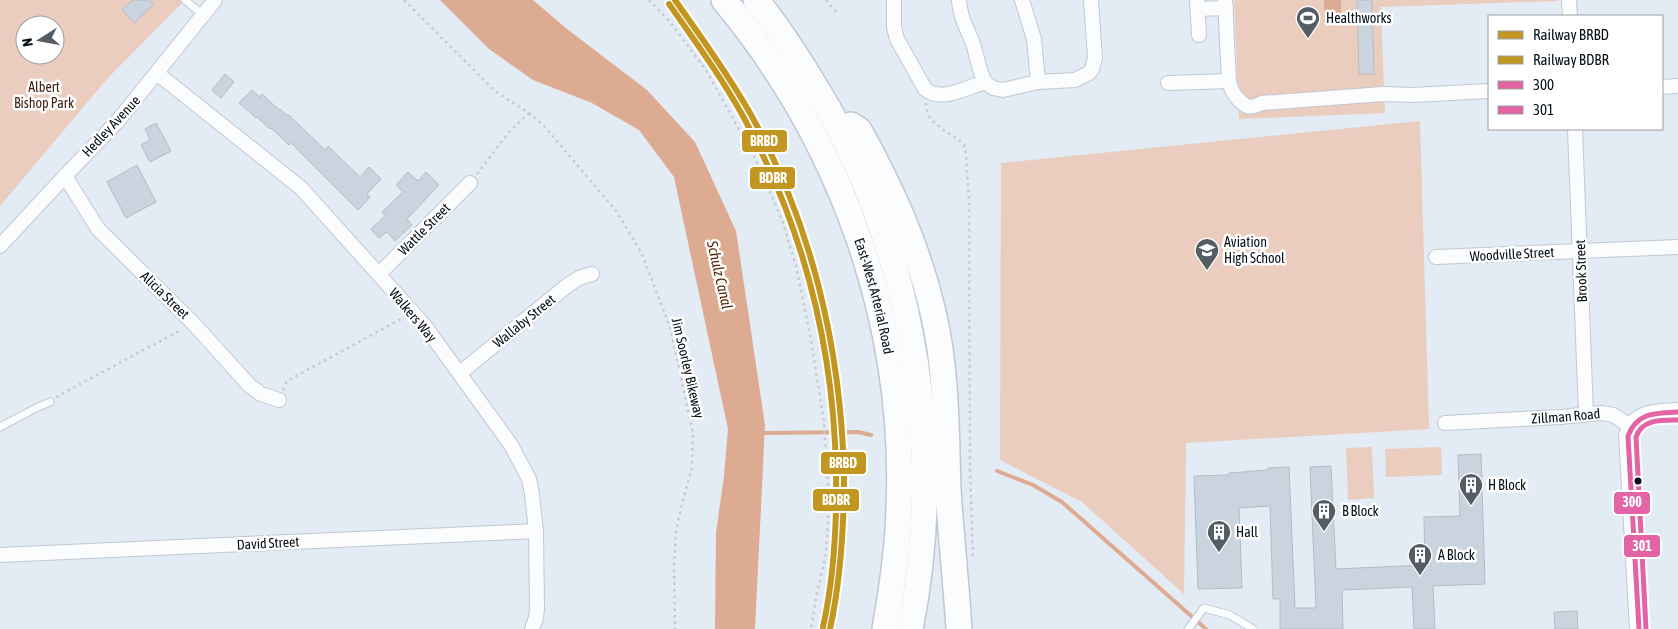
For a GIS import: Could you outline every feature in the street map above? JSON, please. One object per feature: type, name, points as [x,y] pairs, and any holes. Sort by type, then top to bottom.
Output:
[{"type":"highway","name":"East-West Arterial Road","points":[[724,0],[780,75],[817,140],[842,194],[867,261],[877,296],[894,390],[899,454],[898,535],[892,590],[885,629]]},
{"type":"highway","name":"East-West Arterial Road","points":[[756,0],[801,62],[855,160],[886,237],[904,301],[916,366],[924,447],[925,490],[920,566],[910,629]]},
{"type":"highway","points":[[830,112],[859,130],[879,167],[893,195],[918,258],[934,313],[946,393],[948,489],[959,629]]},
{"type":"street","name":"Hedley Avenue","points":[[2,240],[117,122],[158,74],[215,0]]},
{"type":"street","points":[[894,0],[897,39],[923,86],[928,91],[934,94],[943,94],[985,82]]},
{"type":"street","points":[[959,0],[962,20],[972,41],[980,72],[985,82],[993,88],[1003,90],[1038,82],[1075,80],[1085,76],[1092,69],[1096,58],[1096,49],[1091,0]]},
{"type":"street","points":[[1022,0],[1034,39],[1038,82]]},
{"type":"street","points":[[1569,0],[1570,15]]},
{"type":"street","points":[[1199,35],[1197,4],[1226,4],[1229,81],[1233,94],[1239,100],[1255,100],[1262,103],[1383,94],[1413,95],[1488,91]]},
{"type":"street","name":"Walkers Way","points":[[158,74],[301,188],[413,311],[511,445],[529,479],[532,494],[536,531],[536,618],[532,629]]},
{"type":"street","points":[[1168,83],[1229,81]]},
{"type":"street","points":[[1663,87],[1678,86]]},
{"type":"street","name":"Brook Street","points":[[1575,130],[1586,414]]},
{"type":"street","name":"Alicia Street","points":[[64,176],[98,229],[193,323],[250,386],[261,394],[279,400]]},
{"type":"street","name":"Wattle Street","points":[[379,274],[470,183]]},
{"type":"street","name":"Woodville Street","points":[[1436,257],[1678,246]]},
{"type":"street","name":"Wallaby Street","points":[[460,373],[568,285],[579,278],[592,274]]},
{"type":"street","points":[[1639,629],[1628,440],[1632,427],[1638,420],[1659,413],[1678,412]]},
{"type":"street","name":"Zillman Road","points":[[1445,423],[1607,413],[1632,427]]},
{"type":"street","name":"David Street","points":[[0,555],[536,531]]},
{"type":"lane","points":[[185,0],[203,16]]},
{"type":"lane","points":[[0,427],[38,406],[50,402]]},
{"type":"lane","points":[[1190,626],[1204,608],[1230,615],[1253,629]]},
{"type":"path","name":"Jim Soorley Bikeway","points":[[404,0],[496,92],[529,113],[544,126],[616,212],[642,254],[671,330],[693,434],[692,467],[676,531],[674,566],[675,629]]},
{"type":"path","points":[[649,0],[670,22],[706,70],[756,160],[782,220],[796,266],[812,340],[824,422],[828,503],[826,554],[811,629]]},
{"type":"path","points":[[826,0],[838,14]]},
{"type":"path","points":[[928,91],[926,108],[934,123],[964,145],[966,154],[970,200],[970,467],[973,560]]},
{"type":"path","points":[[470,183],[510,131],[529,113]]},
{"type":"path","points":[[279,400],[288,381],[400,320],[413,311]]},
{"type":"path","points":[[50,402],[59,395],[193,323]]},
{"type":"green space","name":"Albert Bishop Park","points":[[0,0],[185,0],[107,79],[0,206]]},
{"type":"green space","name":"Healthworks","points":[[1234,0],[1558,1],[1381,7],[1385,113],[1239,119]]},
{"type":"green space","points":[[1420,121],[1429,429],[1186,443],[1184,594],[1082,502],[1000,460],[1001,163]]},
{"type":"green space","points":[[1372,447],[1374,498],[1348,500],[1346,448]]},
{"type":"green space","points":[[1441,447],[1442,475],[1386,477],[1385,449]]},
{"type":"water","name":"Schulz Canal","points":[[440,0],[533,0],[567,29],[647,90],[695,142],[736,231],[765,425],[755,629],[715,629],[716,533],[728,429],[674,177],[639,130],[592,103],[533,80],[489,49]]},
{"type":"water","points":[[1324,0],[1341,0],[1341,22],[1324,22]]},
{"type":"building","points":[[133,0],[149,0],[153,5],[134,23],[122,10]]},
{"type":"building","points":[[1357,0],[1372,0],[1374,74],[1359,74]]},
{"type":"building","points":[[225,74],[234,82],[221,98],[212,90]]},
{"type":"building","points":[[252,90],[260,97],[262,94],[279,110],[289,115],[325,150],[328,146],[360,177],[369,167],[381,179],[367,194],[370,197],[358,210],[291,143],[289,145],[239,103]]},
{"type":"building","points":[[156,123],[171,151],[150,162],[141,145],[150,140],[145,129]]},
{"type":"building","points":[[137,165],[156,202],[126,218],[107,182]]},
{"type":"building","points":[[408,172],[418,181],[426,172],[439,185],[407,219],[412,225],[395,241],[387,232],[379,238],[371,229],[385,216],[382,212],[403,192],[396,185]]},
{"type":"building","points":[[1481,454],[1485,584],[1433,586],[1435,629],[1414,629],[1412,587],[1342,590],[1343,629],[1280,629],[1280,599],[1273,599],[1270,506],[1239,508],[1242,588],[1198,589],[1194,476],[1229,475],[1229,473],[1289,467],[1295,608],[1316,608],[1310,467],[1331,466],[1336,569],[1425,565],[1424,517],[1460,516],[1458,455]]},
{"type":"building","points":[[1577,611],[1578,629],[1555,629],[1554,612]]},
{"type":"waterway","points":[[761,433],[858,432],[871,435]]},
{"type":"waterway","points":[[997,471],[1033,485],[1062,502],[1206,629]]},
{"type":"rail line","name":"BRBD","points":[[675,0],[733,84],[772,155],[806,243],[819,288],[837,381],[844,475],[841,552],[837,591],[830,629]]},
{"type":"rail line","name":"BDBR","points":[[669,4],[708,60],[744,118],[765,160],[783,203],[799,246],[812,290],[829,380],[834,426],[836,473],[834,551],[823,627]]},
{"type":"transit line","name":"300","points":[[1639,629],[1628,436],[1637,422],[1648,415],[1678,412]]},
{"type":"transit line","name":"301","points":[[1646,629],[1636,437],[1639,431],[1647,424],[1678,420]]},
{"type":"place","name":"Healthworks","points":[[1308,39]]},
{"type":"place","name":"Aviation High School","points":[[1207,271]]},
{"type":"place","name":"H Block","points":[[1471,506]]},
{"type":"place","name":"B Block","points":[[1324,532]]},
{"type":"place","name":"Hall","points":[[1219,553]]},
{"type":"place","name":"A Block","points":[[1420,576]]}]
